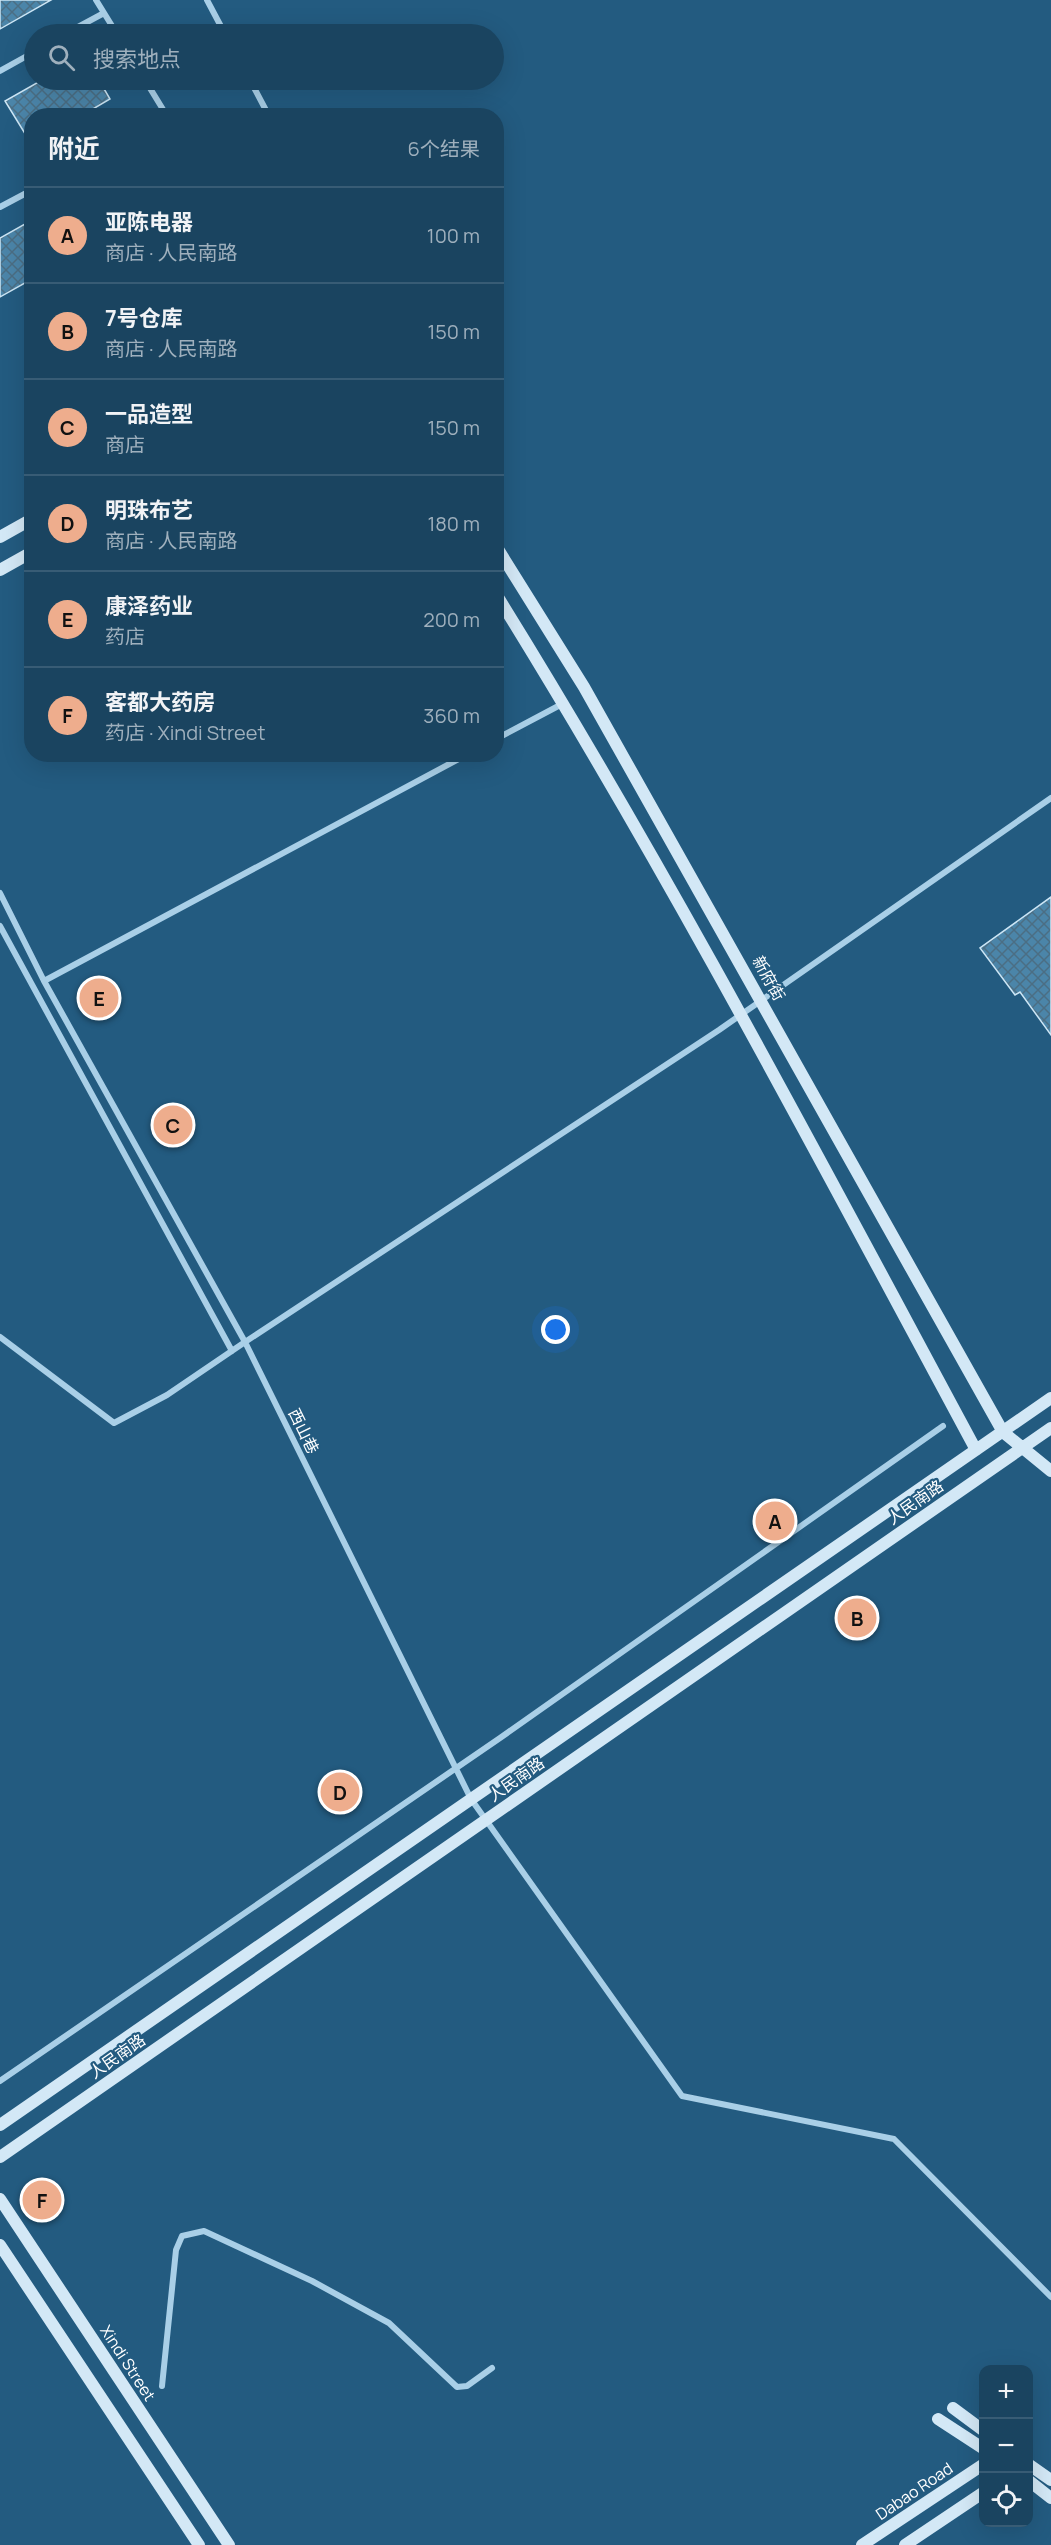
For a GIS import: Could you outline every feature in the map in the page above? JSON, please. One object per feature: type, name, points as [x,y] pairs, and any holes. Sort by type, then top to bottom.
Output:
[{"type":"street","points":[[96,0],[111,24]]},
{"type":"street","points":[[207,0],[220,24]]},
{"type":"street","points":[[84,24],[104,13]]},
{"type":"street","points":[[0,71],[24,58]]},
{"type":"street","points":[[151,90],[162,108]]},
{"type":"street","points":[[255,90],[265,108]]},
{"type":"street","points":[[0,207],[24,194]]},
{"type":"street","points":[[0,537],[24,524]]},
{"type":"street","points":[[0,570],[24,556]]},
{"type":"street","name":"新府街","points":[[504,559],[584,687],[1003,1432]]},
{"type":"street","points":[[504,607],[564,703],[741,1013],[976,1450]]},
{"type":"street","points":[[504,735],[564,703]]},
{"type":"street","points":[[44,981],[453,762]]},
{"type":"street","points":[[0,1337],[114,1423],[167,1395],[709,1037],[1051,798]]},
{"type":"street","name":"西山巷","points":[[0,893],[44,981],[245,1342],[471,1799],[682,2096],[894,2139],[1051,2297]]},
{"type":"street","points":[[0,926],[232,1351]]},
{"type":"street","name":"人民南路","points":[[0,2125],[1051,1398]]},
{"type":"street","points":[[0,2081],[500,1738],[943,1426]]},
{"type":"street","name":"人民南路","points":[[0,2157],[1051,1428]]},
{"type":"street","points":[[1003,1432],[1051,1472]]},
{"type":"street","name":"Xindi Street","points":[[0,2199],[229,2545]]},
{"type":"street","points":[[162,2386],[176,2250],[182,2236],[204,2231],[312,2281],[389,2323],[457,2387],[467,2386],[492,2368]]},
{"type":"street","points":[[0,2245],[199,2545]]},
{"type":"street","points":[[953,2408],[979,2427]]},
{"type":"street","points":[[938,2419],[979,2446]]},
{"type":"street","name":"Dabao Road","points":[[862,2545],[979,2467]]},
{"type":"street","points":[[1033,2467],[1051,2480]]},
{"type":"street","points":[[1033,2483],[1051,2498]]},
{"type":"street","points":[[905,2545],[979,2495]]},
{"type":"building","points":[[0,0],[51,0],[0,29]]},
{"type":"building","points":[[24,90],[105,90],[110,99],[95,108],[24,108],[24,132],[5,101]]},
{"type":"building","points":[[24,224],[24,284],[0,297],[0,238]]},
{"type":"building","points":[[1051,897],[1051,1035],[1020,992],[1015,995],[980,948]]},
{"type":"place","name":"康泽药业","points":[[99,998]]},
{"type":"place","name":"一品造型","points":[[173,1125]]},
{"type":"place","name":"亚陈电器","points":[[775,1521]]},
{"type":"place","name":"7号仓库","points":[[857,1618]]},
{"type":"place","name":"明珠布艺","points":[[340,1792]]},
{"type":"place","name":"客都大药房","points":[[42,2200]]}]
